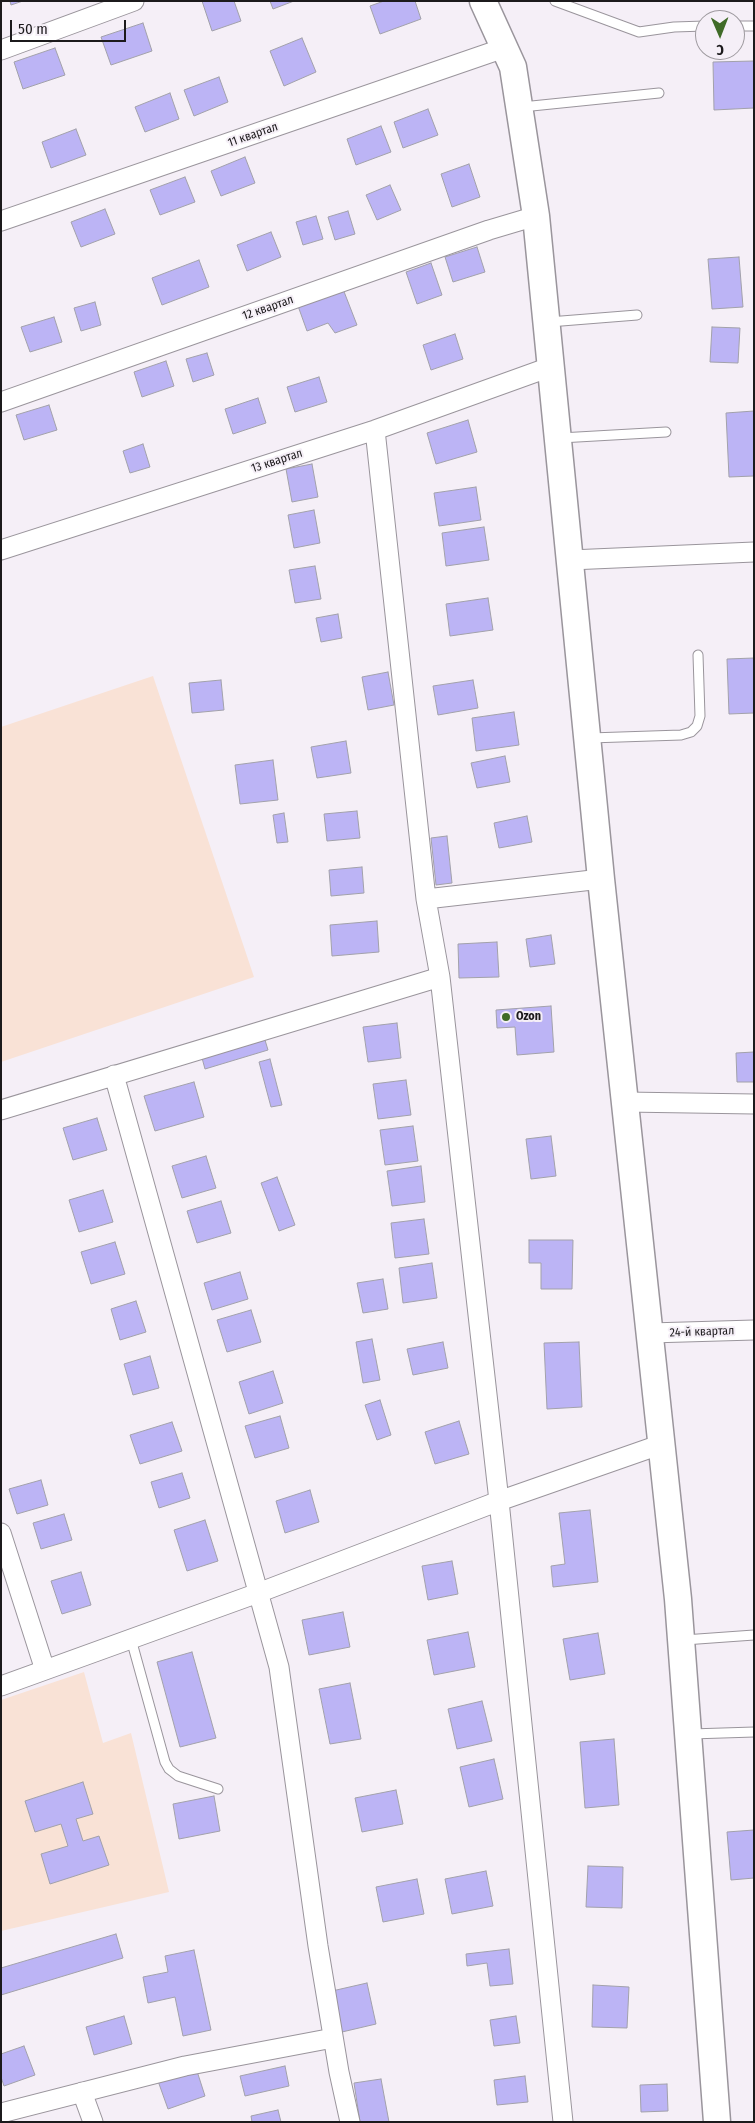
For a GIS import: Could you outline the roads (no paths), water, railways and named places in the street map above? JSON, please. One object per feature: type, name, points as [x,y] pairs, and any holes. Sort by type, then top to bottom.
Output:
[{"type":"street","points":[[1,50],[134,1]]},
{"type":"street","points":[[483,1],[512,67],[536,216],[601,880],[662,1444],[681,1640],[717,2122]]},
{"type":"street","name":"11 квартал","points":[[1,221],[504,48]]},
{"type":"street","name":"12 квартал","points":[[1,402],[489,230],[536,216]]},
{"type":"street","name":"13 квартал","points":[[1,550],[375,430],[550,367]]},
{"type":"street","points":[[375,430],[426,899],[440,977],[498,1501],[563,2122]]},
{"type":"street","points":[[570,560],[754,552]]},
{"type":"street","points":[[426,899],[601,880]]},
{"type":"street","points":[[1,1110],[440,977]]},
{"type":"street","points":[[114,1075],[279,1667],[333,2038],[350,2122]]},
{"type":"street","points":[[625,1102],[754,1104]]},
{"type":"street","name":"24-й квартал","points":[[650,1333],[754,1330]]},
{"type":"street","points":[[1,1686],[258,1593],[498,1501],[662,1444]]},
{"type":"street","points":[[1,1533],[45,1670]]},
{"type":"street","points":[[1,2114],[185,2066],[333,2038]]},
{"type":"street","points":[[82,2092],[93,2122]]},
{"type":"lane","points":[[556,1],[640,32],[695,26]]},
{"type":"lane","points":[[519,107],[659,93]]},
{"type":"lane","points":[[546,322],[638,315]]},
{"type":"lane","points":[[558,438],[666,432]]},
{"type":"lane","points":[[587,738],[680,736],[691,732],[700,716],[698,655]]},
{"type":"lane","points":[[681,1640],[754,1635]]},
{"type":"lane","points":[[131,1639],[165,1762],[178,1776],[218,1789]]},
{"type":"lane","points":[[688,1734],[754,1732]]},
{"type":"place","name":"Ozon","points":[[506,1017]]}]
